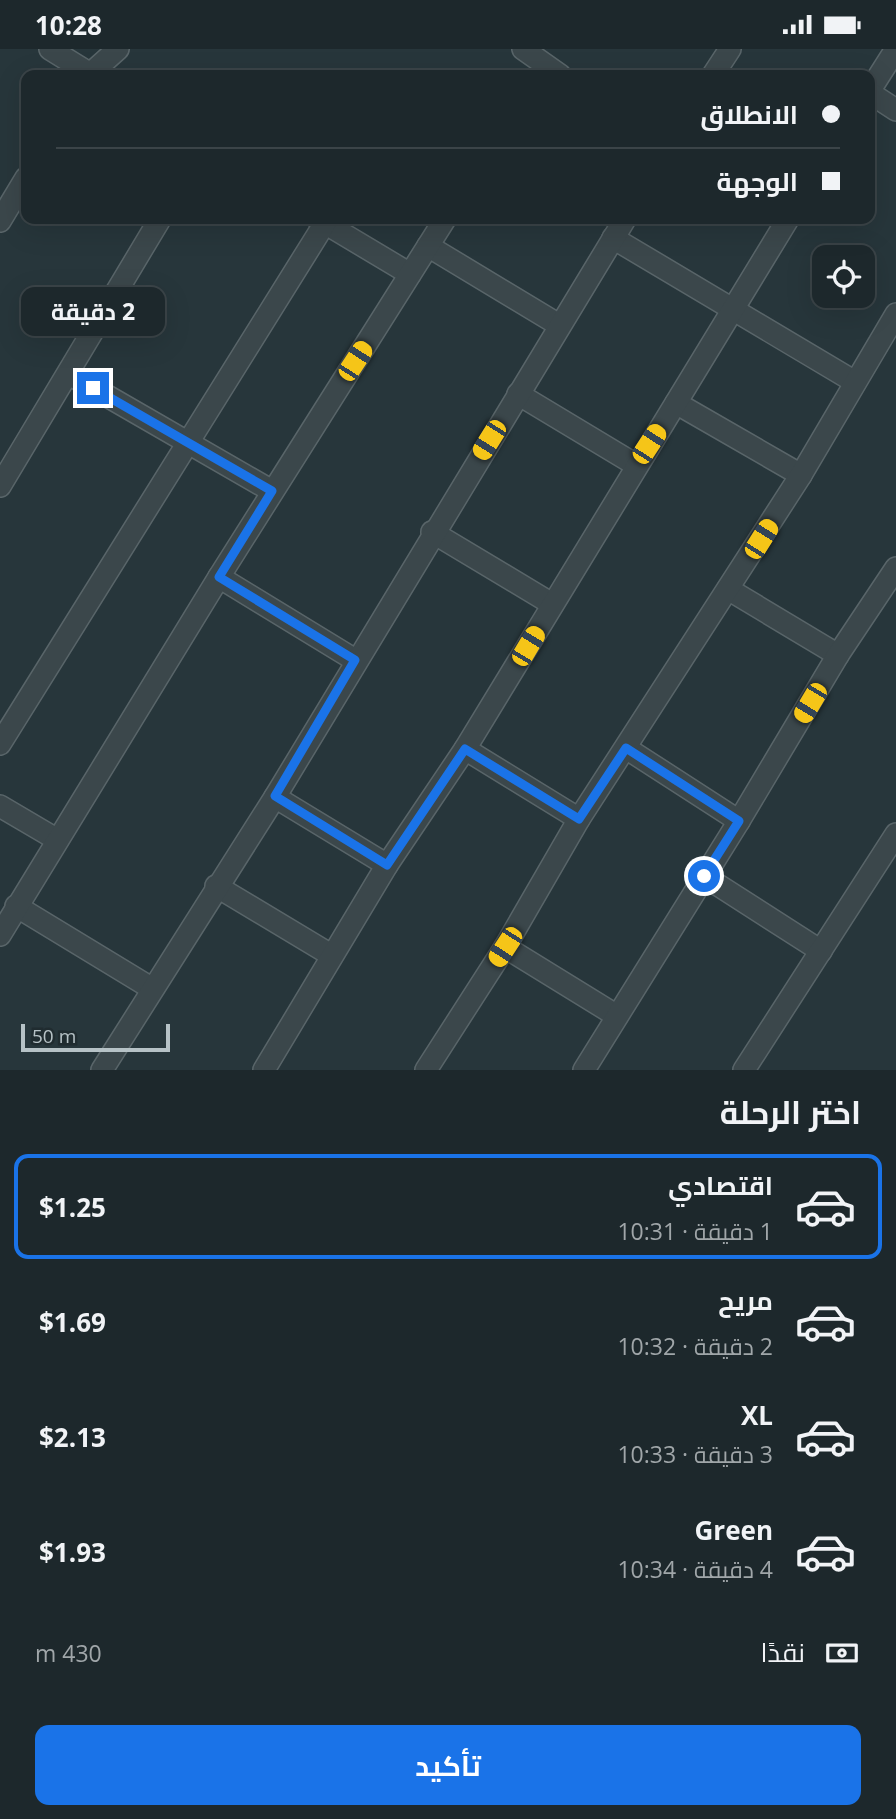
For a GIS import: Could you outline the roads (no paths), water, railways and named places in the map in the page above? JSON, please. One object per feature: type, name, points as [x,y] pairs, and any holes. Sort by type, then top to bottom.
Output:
[{"type":"street","points":[[50,49],[83,70]]},
{"type":"street","points":[[96,70],[118,49]]},
{"type":"street","points":[[523,49],[541,62]]},
{"type":"street","points":[[716,70],[730,49]]},
{"type":"street","points":[[875,83],[896,49]]},
{"type":"street","points":[[875,95],[896,110]]},
{"type":"street","points":[[0,221],[21,186]]},
{"type":"street","points":[[0,486],[8,455],[69,374],[157,224]]},
{"type":"street","points":[[0,744],[188,445],[319,224]]},
{"type":"street","points":[[326,224],[410,274]]},
{"type":"street","points":[[0,935],[56,839],[272,491],[442,224]]},
{"type":"street","points":[[102,1070],[151,988],[275,796],[432,532],[622,224]]},
{"type":"street","points":[[273,1067],[331,955],[387,865],[465,749],[785,224]]},
{"type":"street","points":[[613,238],[855,382]]},
{"type":"street","points":[[428,246],[559,325]]},
{"type":"street","points":[[426,1070],[505,947],[579,819],[801,475],[896,314]]},
{"type":"street","points":[[69,374],[272,491]]},
{"type":"street","points":[[518,394],[636,465]]},
{"type":"street","points":[[676,403],[801,475]]},
{"type":"street","points":[[432,532],[552,604]]},
{"type":"street","points":[[584,1070],[739,821],[838,655],[896,568]]},
{"type":"street","points":[[219,577],[355,660]]},
{"type":"street","points":[[728,589],[838,655]]},
{"type":"street","points":[[626,748],[739,821]]},
{"type":"street","points":[[465,749],[579,819]]},
{"type":"street","points":[[275,796],[387,865]]},
{"type":"street","points":[[0,806],[56,839]]},
{"type":"street","points":[[744,1070],[896,834]]},
{"type":"street","points":[[704,876],[821,951]]},
{"type":"street","points":[[216,886],[331,955]]},
{"type":"street","points":[[16,906],[151,988]]},
{"type":"street","points":[[505,947],[617,1016]]}]
